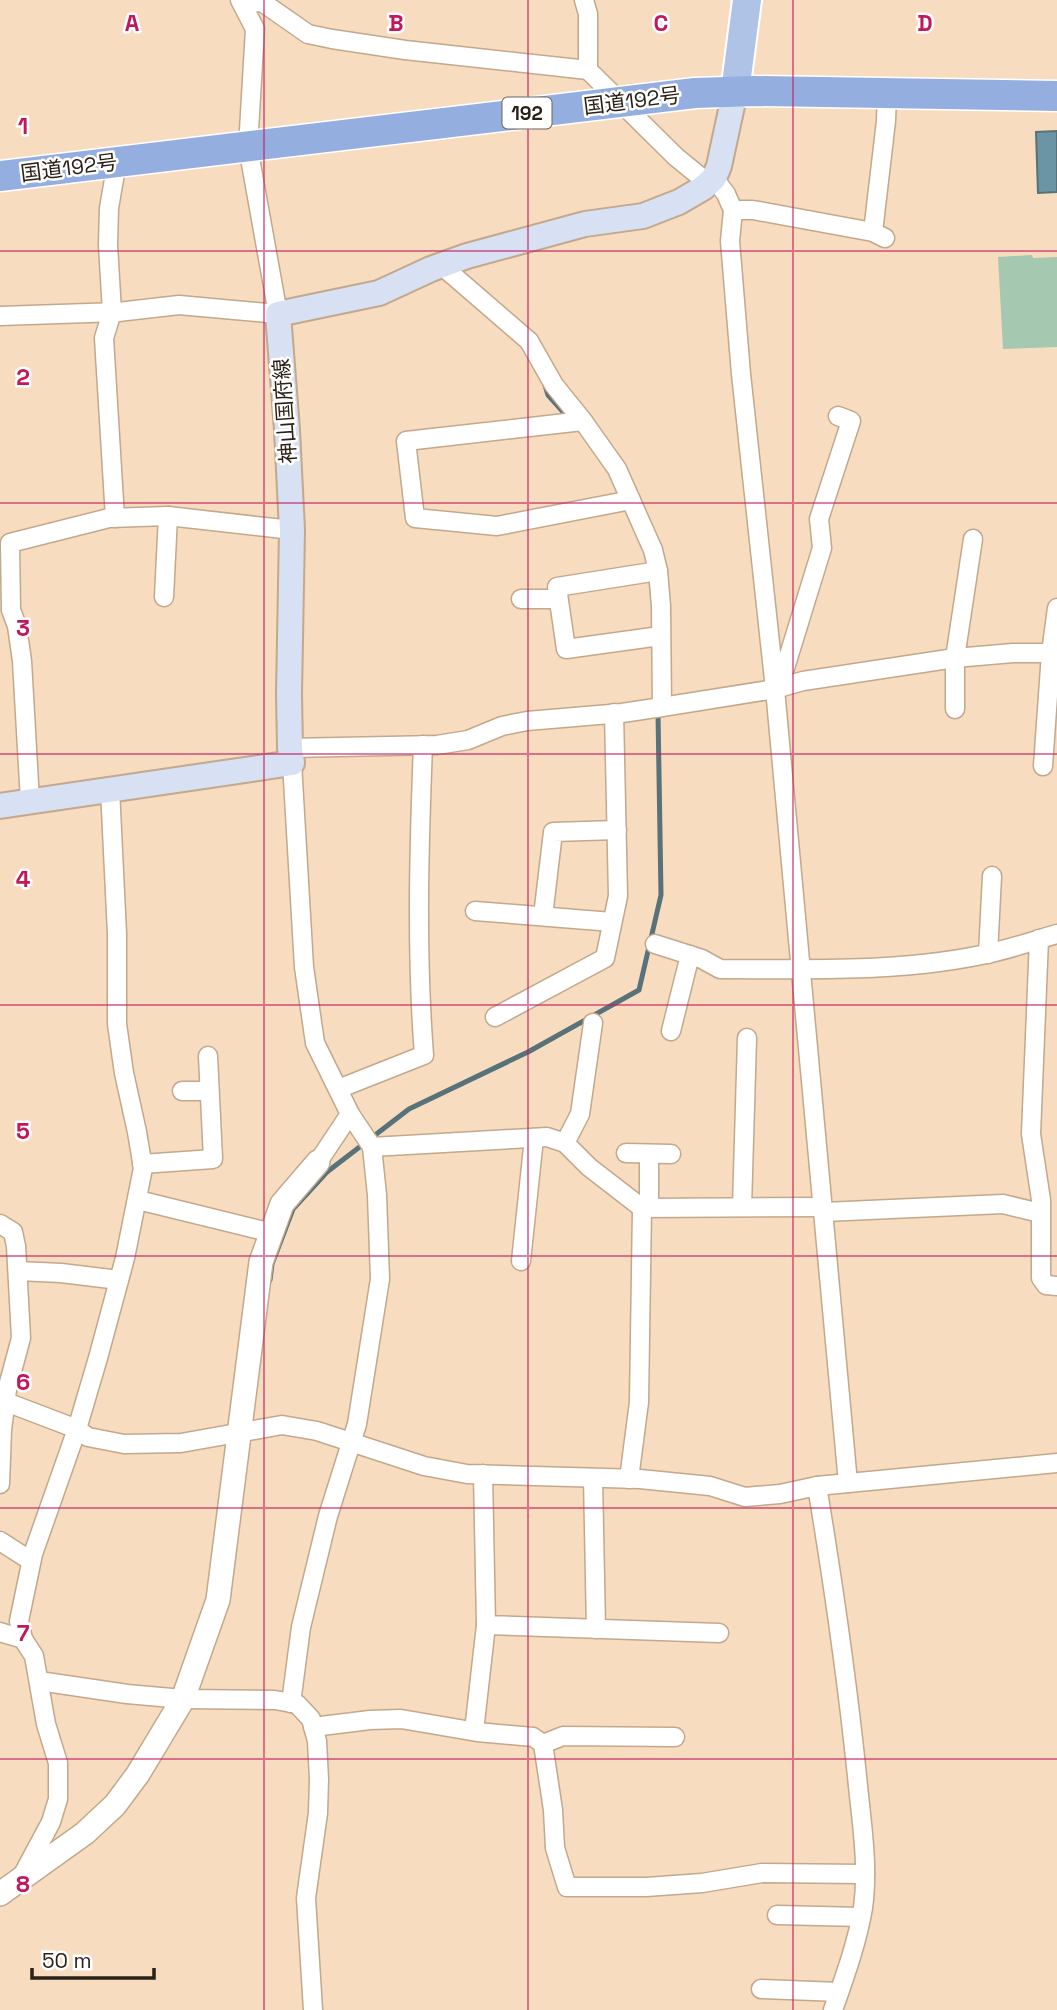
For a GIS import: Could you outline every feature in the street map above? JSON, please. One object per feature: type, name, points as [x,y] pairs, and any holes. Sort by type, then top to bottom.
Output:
[{"type":"highway","name":"国道192号","points":[[0,176],[695,93],[1057,96]]},
{"type":"main road","points":[[278,314],[379,293],[467,256],[585,224],[643,216],[679,202],[711,181],[719,166],[735,92],[747,0]]},
{"type":"main road","name":"神山国府線","points":[[278,314],[292,530],[291,756]]},
{"type":"main road","points":[[0,806],[291,756]]},
{"type":"street","points":[[584,0],[588,14],[588,70]]},
{"type":"street","points":[[0,316],[111,312],[179,305],[278,314],[248,147],[254,29],[242,1],[262,2],[308,34],[332,39],[405,50],[588,70],[676,157],[726,194],[733,209],[730,241],[741,374],[775,689],[848,1483]]},
{"type":"street","points":[[733,209],[753,210],[879,235],[887,94]]},
{"type":"street","points":[[115,518],[104,338],[111,312],[107,245],[109,208],[117,162]]},
{"type":"street","points":[[441,265],[529,341],[554,385],[617,469],[653,550],[658,570],[662,707]]},
{"type":"street","points":[[775,689],[785,668],[822,548],[819,519],[851,421],[838,416]]},
{"type":"street","points":[[583,421],[406,441],[415,518],[497,526],[631,500]]},
{"type":"street","points":[[164,597],[168,516]]},
{"type":"street","points":[[30,801],[22,661],[17,626],[11,610],[10,543],[115,518],[168,516],[292,530]]},
{"type":"street","points":[[955,709],[956,658],[973,539]]},
{"type":"street","points":[[658,570],[557,587],[566,649],[660,636]]},
{"type":"street","points":[[521,599],[558,599]]},
{"type":"street","points":[[1043,766],[1057,608]]},
{"type":"street","points":[[291,1703],[301,1627],[328,1516],[357,1424],[380,1279],[377,1195],[370,1144],[350,1114],[315,1043],[304,967],[291,756],[468,740],[502,726],[527,720],[662,707],[775,689],[803,681],[956,658],[1054,653]]},
{"type":"street","points":[[495,1017],[605,958],[618,896],[614,713]]},
{"type":"street","points":[[338,1089],[424,1055],[419,887],[423,745]]},
{"type":"street","points":[[21,1878],[51,1822],[58,1799],[58,1763],[46,1724],[34,1656],[23,1639],[19,1621],[31,1561],[77,1429],[119,1280],[138,1200],[142,1164],[117,1024],[116,909],[110,789]]},
{"type":"street","points":[[543,916],[553,832],[617,830]]},
{"type":"street","points":[[988,954],[992,876]]},
{"type":"street","points":[[475,911],[612,922]]},
{"type":"street","points":[[655,944],[702,959],[720,969],[860,968],[931,963],[988,954],[1057,934]]},
{"type":"street","points":[[1039,939],[1031,1135],[1041,1200],[1041,1278],[1046,1285],[1057,1286]]},
{"type":"street","points":[[671,1031],[690,955]]},
{"type":"street","points":[[565,1143],[580,1114],[593,1023]]},
{"type":"street","points":[[742,1208],[747,1038]]},
{"type":"street","points":[[142,1164],[213,1159],[208,1056]]},
{"type":"street","points":[[182,1091],[209,1091]]},
{"type":"street","points":[[0,1894],[85,1833],[115,1805],[138,1774],[183,1699],[218,1601],[261,1262],[282,1204],[318,1162],[350,1114]]},
{"type":"street","points":[[370,1144],[547,1137],[565,1143],[589,1167],[642,1208],[823,1210],[1003,1204],[1041,1213]]},
{"type":"street","points":[[521,1261],[534,1138]]},
{"type":"street","points":[[626,1153],[671,1154]]},
{"type":"street","points":[[629,1479],[639,1402],[642,1208],[649,1199],[649,1154]]},
{"type":"street","points":[[138,1200],[272,1233]]},
{"type":"street","points":[[0,1224],[13,1232],[21,1338],[4,1394],[0,1484]]},
{"type":"street","points":[[18,1271],[119,1280]]},
{"type":"street","points":[[4,1394],[77,1429],[88,1437],[124,1444],[181,1443],[282,1425],[317,1431],[424,1466],[467,1474],[629,1479],[710,1486],[745,1497],[780,1494],[817,1486],[1057,1463]]},
{"type":"street","points":[[474,1731],[486,1625],[483,1475]]},
{"type":"street","points":[[593,1478],[596,1629]]},
{"type":"street","points":[[817,1486],[853,1737],[866,1863],[861,1917],[855,1946],[833,2010]]},
{"type":"street","points":[[0,1541],[31,1561]]},
{"type":"street","points":[[486,1625],[719,1633]]},
{"type":"street","points":[[0,1632],[23,1639]]},
{"type":"street","points":[[39,1681],[183,1699],[275,1700],[297,1704],[311,1719],[317,1741],[319,1766],[318,1813],[306,1898],[313,2010]]},
{"type":"street","points":[[313,1727],[401,1719],[533,1737],[543,1744],[553,1810],[555,1848],[567,1887],[702,1883],[762,1873],[866,1874]]},
{"type":"street","points":[[543,1744],[563,1736],[675,1737]]},
{"type":"street","points":[[777,1915],[861,1917]]},
{"type":"street","points":[[761,1989],[839,1992]]},
{"type":"green space","points":[[1032,255],[1033,258],[1057,257],[1057,347],[1003,349],[998,257]]},
{"type":"water","points":[[1057,131],[1057,192],[1038,193],[1036,132]]},
{"type":"waterway","points":[[544,382],[548,395],[565,414]]},
{"type":"waterway","points":[[270,1280],[272,1264],[293,1209],[327,1172],[409,1109],[528,1052],[639,990],[661,895],[658,714]]}]
